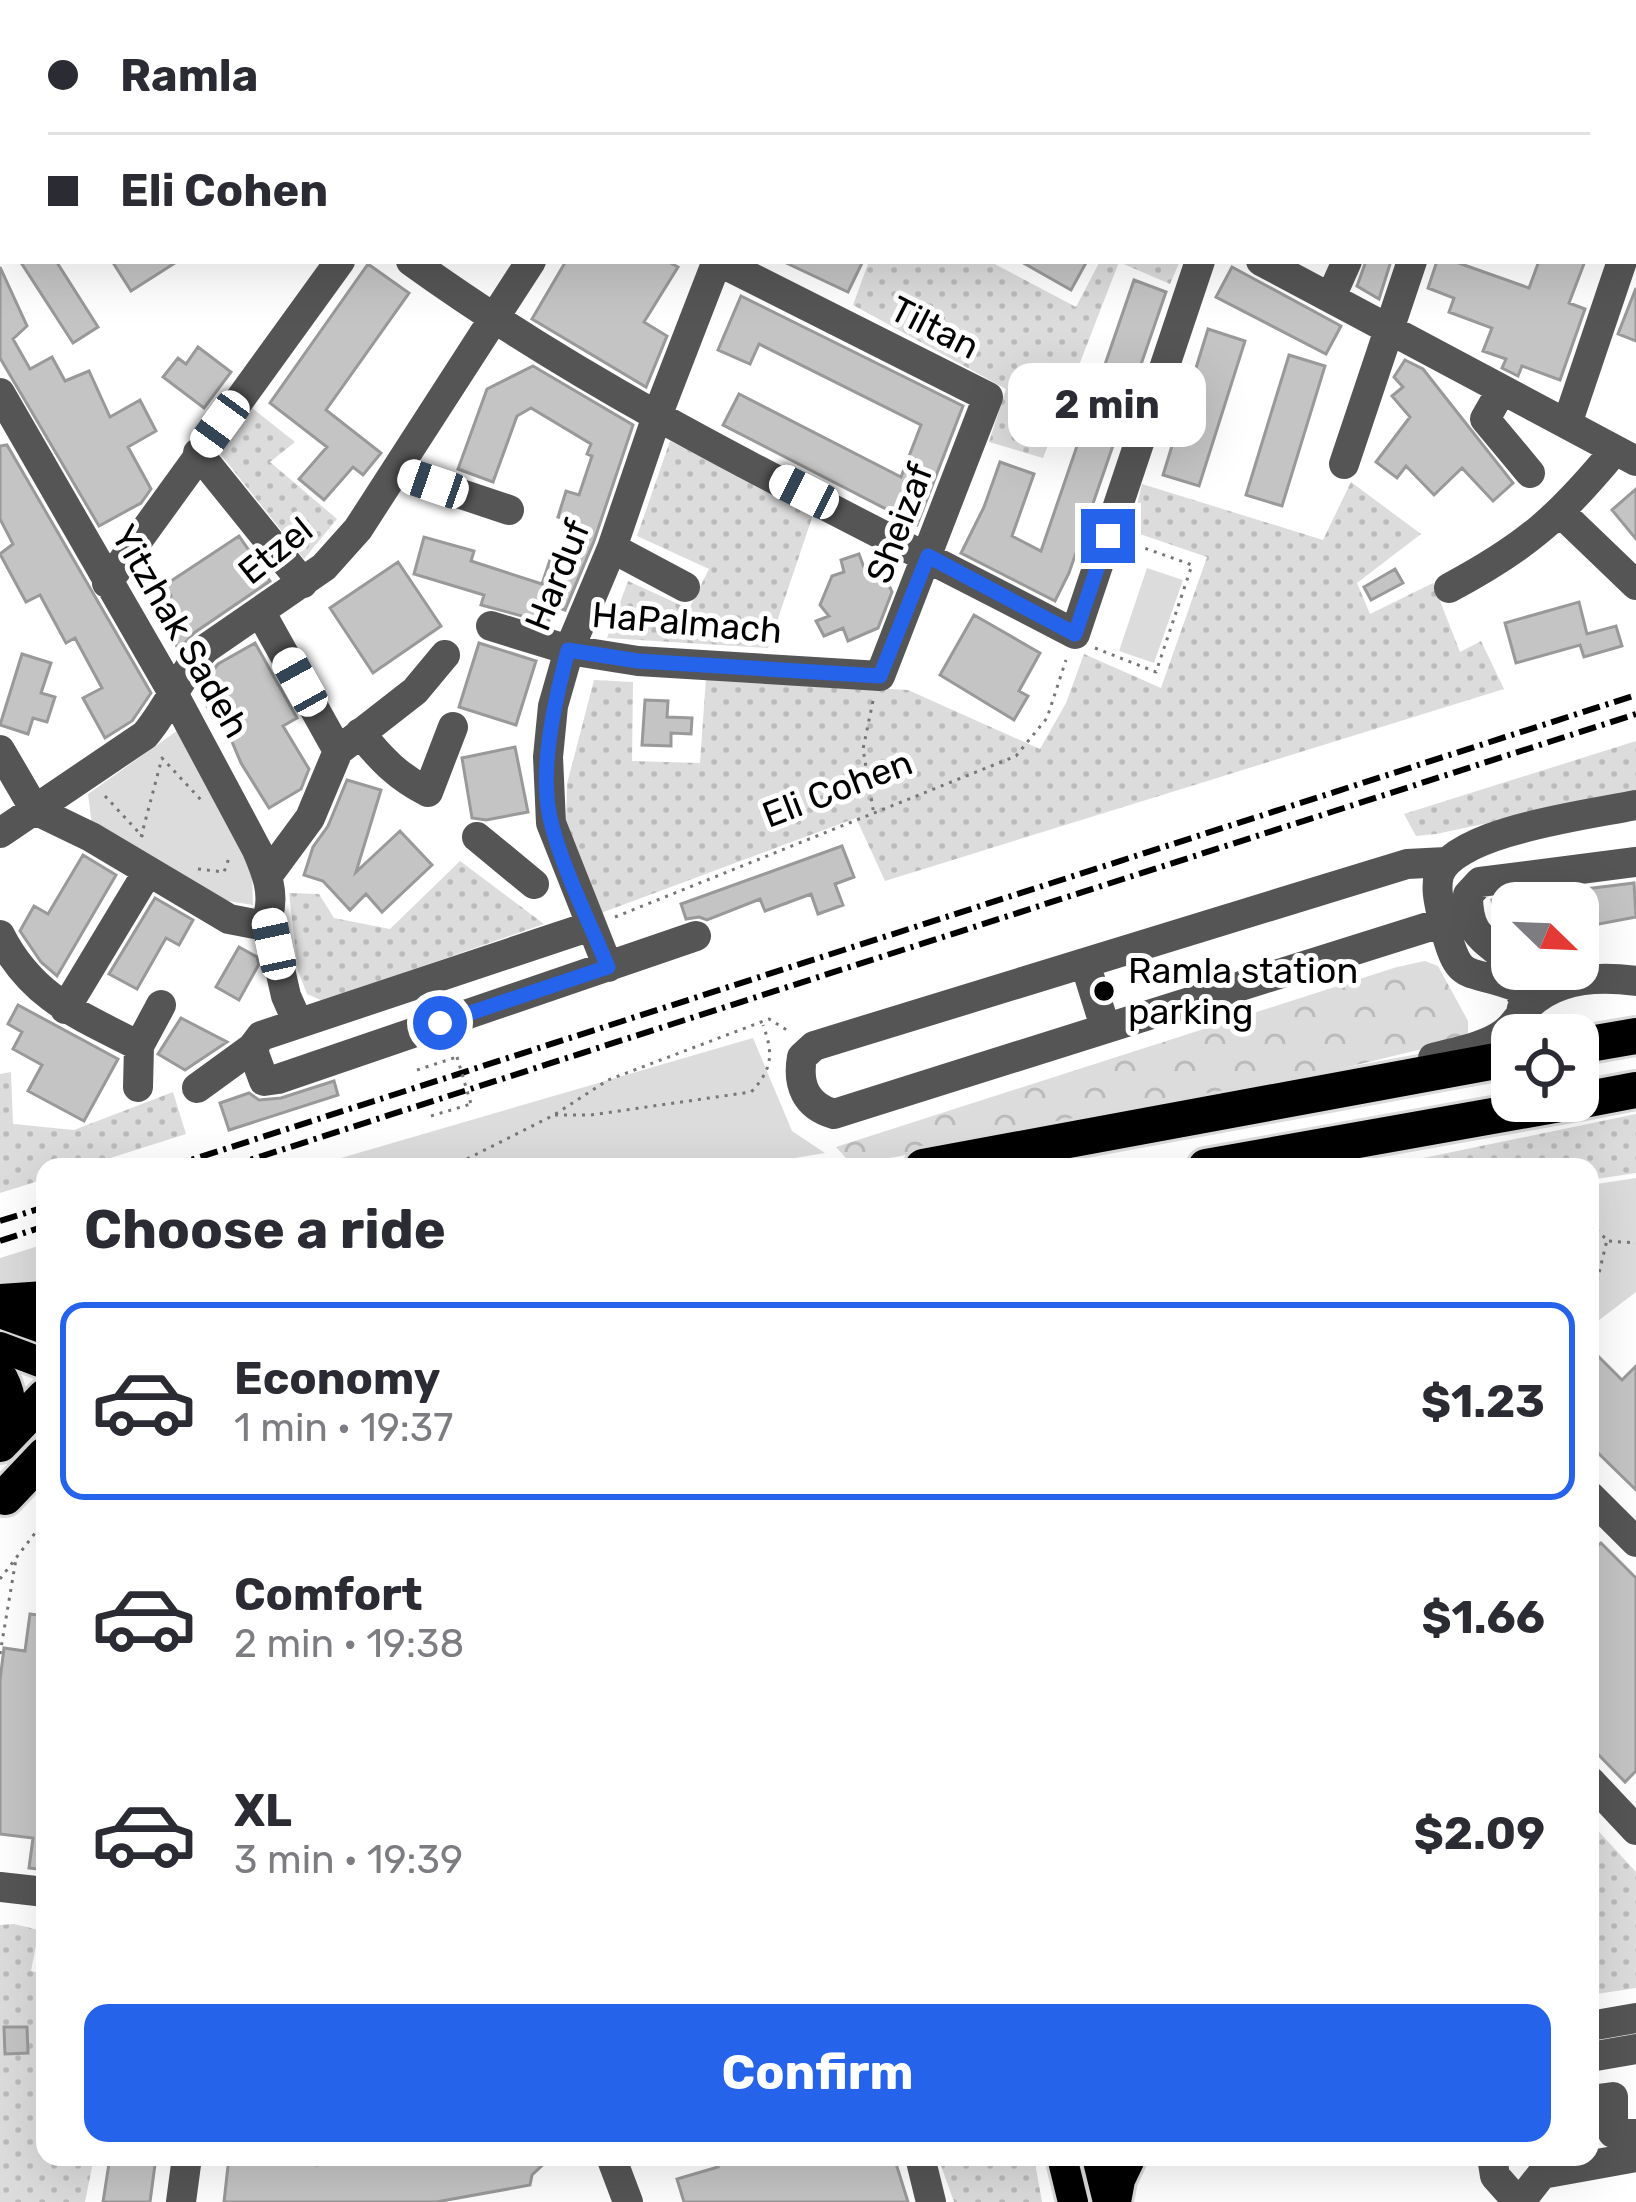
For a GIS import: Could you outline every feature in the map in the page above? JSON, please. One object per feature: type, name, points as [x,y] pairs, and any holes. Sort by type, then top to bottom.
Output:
[{"type":"highway","points":[[1599,1042],[1636,1036]]},
{"type":"highway","points":[[970,1158],[1491,1062]]},
{"type":"highway","points":[[1599,1097],[1636,1090]]},
{"type":"highway","points":[[1257,1158],[1491,1116]]},
{"type":"highway","points":[[0,1302],[36,1300]]},
{"type":"highway","points":[[0,1379],[8,1414],[0,1431]]},
{"type":"highway","points":[[0,1444],[36,1406]]},
{"type":"highway","points":[[2,1500],[36,1464]]},
{"type":"highway","points":[[2,1500],[36,1473]]},
{"type":"main road","points":[[0,1312],[36,1326]]},
{"type":"main road","points":[[0,1347],[36,1361]]},
{"type":"main road","points":[[1063,2166],[1073,2202]]},
{"type":"main road","points":[[1100,2166],[1112,2202]]},
{"type":"main road","points":[[1112,2202],[1127,2166]]},
{"type":"street","points":[[107,583],[338,264]]},
{"type":"street","points":[[415,264],[495,321],[657,416],[1075,634],[1199,264]]},
{"type":"street","name":"Etzel","points":[[0,833],[145,735],[205,650],[324,567],[358,529],[529,264]]},
{"type":"street","name":"Harduf","points":[[608,967],[550,824],[548,757],[554,706],[568,650],[612,548],[716,264]]},
{"type":"street","name":"Tiltan","points":[[723,264],[988,397]]},
{"type":"street","points":[[1267,264],[1625,455],[1509,556],[1449,588]]},
{"type":"street","points":[[1331,297],[1346,264]]},
{"type":"street","points":[[1344,464],[1411,264]]},
{"type":"street","points":[[1567,424],[1621,264]]},
{"type":"street","points":[[1501,391],[1485,419],[1530,472]]},
{"type":"street","name":"Yitzhak Sadeh","points":[[0,393],[244,823],[268,875],[271,905],[266,928],[298,1024]]},
{"type":"street","name":"Sheizaf","points":[[880,676],[988,397]]},
{"type":"street","points":[[198,453],[303,583]]},
{"type":"street","points":[[395,472],[509,510]]},
{"type":"street","points":[[1560,512],[1636,585]]},
{"type":"street","points":[[612,548],[685,587]]},
{"type":"street","points":[[261,613],[349,742],[404,780],[428,792],[453,727]]},
{"type":"street","name":"HaPalmach","points":[[490,626],[568,650],[638,661],[880,676]]},
{"type":"street","points":[[268,875],[310,818],[349,742],[415,691],[445,656]]},
{"type":"street","points":[[5,764],[35,809],[140,858],[229,919],[266,928]]},
{"type":"street","points":[[86,778],[74,811],[91,837]]},
{"type":"street","points":[[1444,922],[834,1114],[820,1110],[803,1089],[802,1057],[814,1046],[1407,864],[1446,862],[1480,840],[1636,805]]},
{"type":"street","points":[[477,837],[524,876],[558,841]]},
{"type":"street","points":[[65,1009],[140,858]]},
{"type":"street","points":[[1446,862],[1439,876],[1438,898],[1452,957],[1465,973],[1517,987],[1524,1000],[1521,1014]]},
{"type":"street","points":[[1491,947],[1477,936],[1468,917],[1468,895],[1480,882],[1636,862]]},
{"type":"street","points":[[197,1088],[252,1048],[261,1036],[591,926]]},
{"type":"street","points":[[0,935],[13,961],[35,987],[65,1009],[139,1046]]},
{"type":"street","points":[[252,1048],[264,1081],[696,937]]},
{"type":"street","points":[[1085,963],[1105,1027]]},
{"type":"street","points":[[1523,1014],[1545,994],[1636,964]]},
{"type":"street","points":[[1602,976],[1636,980]]},
{"type":"street","points":[[1541,990],[1545,994]]},
{"type":"street","points":[[381,994],[399,1038]]},
{"type":"street","points":[[138,1087],[139,1046],[161,1005]]},
{"type":"street","points":[[1281,1100],[1491,1038]]},
{"type":"street","points":[[1599,1505],[1636,1542]]},
{"type":"street","points":[[1599,1790],[1636,1830]]},
{"type":"street","points":[[0,1888],[36,1891]]},
{"type":"street","points":[[1599,2024],[1636,2018]]},
{"type":"street","points":[[1599,2055],[1636,2049]]},
{"type":"street","points":[[1599,2099],[1612,2097],[1613,2133],[1636,2134]]},
{"type":"street","points":[[1599,2164],[1636,2157]]},
{"type":"street","points":[[181,2202],[186,2166]]},
{"type":"street","points":[[614,2166],[628,2202]]},
{"type":"street","points":[[922,2166],[932,2202]]},
{"type":"street","points":[[1493,2166],[1495,2176],[1519,2202],[1542,2174],[1586,2166]]},
{"type":"path","points":[[1075,634],[1101,652],[1156,672],[1192,565],[1108,536]]},
{"type":"path","name":"Eli Cohen","points":[[591,926],[1016,756],[1047,718],[1075,634]]},
{"type":"path","points":[[874,815],[863,749],[880,676]]},
{"type":"path","points":[[140,858],[162,758],[205,804]]},
{"type":"path","points":[[86,778],[117,814],[140,858]]},
{"type":"path","points":[[195,869],[224,872],[231,852]]},
{"type":"path","points":[[468,1158],[608,1080],[769,1019],[814,1046]]},
{"type":"path","points":[[554,1114],[591,1115],[751,1092],[766,1076],[772,1051],[761,1022]]},
{"type":"path","points":[[417,1070],[457,1057],[471,1104],[431,1116]]},
{"type":"path","points":[[606,1072],[608,1080]]},
{"type":"path","points":[[1599,1232],[1607,1240],[1636,1243]]},
{"type":"path","points":[[1599,1276],[1607,1240]]},
{"type":"path","points":[[0,1579],[36,1532]]},
{"type":"path","points":[[0,1654],[16,1559]]},
{"type":"green space","points":[[868,264],[995,264],[1076,307],[1098,264],[1118,264],[1043,458],[989,442],[1006,389],[853,305]]},
{"type":"green space","points":[[1124,264],[1179,264],[1170,284]]},
{"type":"green space","points":[[252,408],[295,442],[270,462],[337,519],[304,559],[218,451]]},
{"type":"green space","points":[[670,441],[813,515],[768,648],[607,638],[628,581],[689,609],[709,569],[637,536]]},
{"type":"green space","points":[[1351,482],[1421,534],[1357,583],[1370,614],[1433,583],[1460,652],[1481,641],[1504,689],[885,881],[856,818],[601,913],[566,822],[567,784],[594,680],[633,682],[632,761],[700,763],[706,678],[908,690],[1040,749],[1066,703],[1084,654],[1161,688],[1207,557],[1131,531],[1142,484],[1323,540]]},
{"type":"green space","points":[[1147,568],[1183,580],[1154,663],[1119,651]]},
{"type":"green space","points":[[181,728],[252,867],[253,905],[216,899],[92,825],[88,794]]},
{"type":"green space","points":[[1636,741],[1636,792],[1416,836],[1404,814]]},
{"type":"green space","points":[[460,861],[544,924],[323,1001],[307,994],[298,971],[289,893],[319,894],[334,918],[390,929]]},
{"type":"green space","points":[[1425,961],[1438,966],[1468,1021],[1468,1038],[1236,1094],[890,1158],[846,1158],[836,1147]]},
{"type":"green space","points":[[753,1038],[792,1131],[825,1153],[795,1158],[341,1158]]},
{"type":"green space","points":[[11,1072],[13,1124],[74,1130],[173,1092],[186,1134],[110,1158],[36,1158],[36,1182],[0,1193],[0,1074]]},
{"type":"green space","points":[[1636,1114],[1636,1173],[1599,1179],[1599,1158],[1423,1158]]},
{"type":"green space","points":[[1636,1178],[1636,1292],[1599,1320],[1599,1184]]},
{"type":"green space","points":[[36,1247],[36,1286],[0,1288],[0,1258]]},
{"type":"green space","points":[[1599,1832],[1636,1872],[1636,1988],[1599,1994]]},
{"type":"green space","points":[[0,1925],[36,1929],[31,1971],[36,1972],[36,2166],[92,2166],[85,2202],[0,2202]]},
{"type":"green space","points":[[941,2166],[1036,2166],[1042,2202],[954,2202]]},
{"type":"building","points":[[22,264],[58,264],[98,327],[73,343]]},
{"type":"building","points":[[114,264],[173,264],[131,291]]},
{"type":"building","points":[[368,264],[409,293],[326,410],[381,453],[363,475],[353,467],[324,500],[299,479],[327,447],[270,403]]},
{"type":"building","points":[[564,264],[678,267],[644,322],[667,336],[646,387],[532,319]]},
{"type":"building","points":[[788,264],[862,264],[848,292]]},
{"type":"building","points":[[1025,264],[1085,264],[1071,290]]},
{"type":"building","points":[[1365,264],[1390,264],[1379,299],[1357,286]]},
{"type":"building","points":[[1436,264],[1461,264],[1529,288],[1538,264],[1584,264],[1569,303],[1585,309],[1560,380],[1522,366],[1518,376],[1502,368],[1506,359],[1483,351],[1492,328],[1449,312],[1454,298],[1428,288]]},
{"type":"building","points":[[0,267],[27,326],[13,339],[30,369],[52,357],[65,381],[89,371],[110,417],[140,400],[156,431],[128,447],[151,489],[141,503],[99,526],[0,358]]},
{"type":"building","points":[[1232,267],[1341,326],[1326,354],[1216,297]]},
{"type":"building","points":[[1134,280],[1166,292],[1069,573],[1055,601],[961,553],[1000,462],[1034,474],[1012,536],[1041,551]]},
{"type":"building","points":[[1636,288],[1636,341],[1618,334]]},
{"type":"building","points":[[741,296],[963,406],[917,525],[723,425],[739,394],[901,477],[921,425],[759,344],[750,364],[718,350]]},
{"type":"building","points":[[1208,329],[1245,341],[1199,486],[1163,475]]},
{"type":"building","points":[[198,347],[231,372],[204,408],[163,377],[178,358],[186,364]]},
{"type":"building","points":[[1289,355],[1325,366],[1282,506],[1246,495]]},
{"type":"building","points":[[1405,360],[1423,369],[1513,483],[1493,501],[1462,468],[1434,495],[1406,466],[1397,478],[1376,462],[1410,417],[1392,396],[1403,387],[1394,377]]},
{"type":"building","points":[[533,366],[633,425],[565,610],[554,606],[548,623],[481,605],[484,595],[414,574],[424,537],[474,551],[471,561],[542,584],[553,551],[562,553],[572,521],[558,517],[566,491],[579,495],[592,456],[587,454],[591,444],[531,408],[517,416],[493,482],[458,469],[487,389]]},
{"type":"building","points":[[7,445],[151,693],[132,721],[105,738],[83,698],[102,688],[75,638],[66,643],[40,595],[26,602],[0,554],[13,544],[0,519],[0,446]]},
{"type":"building","points":[[1636,489],[1636,539],[1612,510]]},
{"type":"building","points":[[239,536],[270,581],[194,633],[179,650],[153,606],[171,596],[165,585]]},
{"type":"building","points":[[859,554],[866,573],[881,567],[892,592],[878,628],[848,641],[843,628],[824,636],[816,621],[829,616],[820,605],[832,576],[844,572],[841,560]]},
{"type":"building","points":[[398,562],[441,626],[373,673],[330,608]]},
{"type":"building","points":[[1395,569],[1403,583],[1371,600],[1364,587]]},
{"type":"building","points":[[1579,602],[1587,634],[1616,626],[1622,646],[1584,657],[1580,645],[1516,663],[1505,623]]},
{"type":"building","points":[[974,615],[1040,653],[1019,691],[1028,696],[1014,720],[940,675]]},
{"type":"building","points":[[255,643],[297,718],[283,726],[309,769],[301,789],[269,808],[241,763],[219,711],[212,715],[198,690],[218,664]]},
{"type":"building","points":[[479,643],[536,661],[516,725],[459,707]]},
{"type":"building","points":[[22,654],[51,663],[41,693],[55,697],[47,722],[33,718],[28,734],[0,725]]},
{"type":"building","points":[[645,700],[668,701],[667,717],[692,718],[691,734],[671,733],[671,746],[642,745]]},
{"type":"building","points":[[515,747],[528,812],[472,818],[462,758]]},
{"type":"building","points":[[347,780],[381,790],[356,872],[400,831],[432,865],[382,912],[366,894],[350,910],[323,881],[304,875]]},
{"type":"building","points":[[842,846],[854,877],[835,884],[843,905],[818,914],[811,894],[765,911],[760,899],[707,920],[686,919],[681,904]]},
{"type":"building","points":[[83,855],[116,875],[57,976],[20,931],[34,906],[48,914]]},
{"type":"building","points":[[1634,883],[1636,917],[1599,924],[1599,887]]},
{"type":"building","points":[[155,898],[193,920],[179,945],[166,938],[137,989],[109,974]]},
{"type":"building","points":[[239,947],[257,957],[259,964],[239,1000],[216,987]]},
{"type":"building","points":[[18,1005],[118,1059],[84,1121],[28,1091],[42,1065],[13,1049],[22,1032],[8,1024]]},
{"type":"building","points":[[181,1018],[227,1042],[185,1070],[158,1054]]},
{"type":"building","points":[[334,1081],[338,1095],[229,1130],[220,1103],[249,1093],[259,1100],[281,1098]]},
{"type":"building","points":[[1599,1357],[1622,1380],[1636,1366],[1636,1490],[1599,1454]]},
{"type":"building","points":[[1599,1545],[1636,1578],[1636,1771],[1625,1782],[1599,1755]]},
{"type":"building","points":[[30,1614],[36,1615],[36,1869],[29,1868],[33,1838],[0,1834],[4,1648],[25,1651]]},
{"type":"building","points":[[4,2027],[27,2027],[28,2053],[5,2054]]},
{"type":"building","points":[[109,2166],[155,2166],[150,2202],[103,2202]]},
{"type":"building","points":[[228,2166],[542,2166],[530,2185],[436,2202],[224,2202]]},
{"type":"building","points":[[897,2166],[908,2202],[684,2202],[677,2179],[718,2167]]},
{"type":"railway","points":[[197,1158],[1636,695]]},
{"type":"railway","points":[[256,1158],[1636,714]]},
{"type":"railway","points":[[0,1221],[36,1210]]},
{"type":"railway","points":[[0,1241],[36,1229]]},
{"type":"place","name":"Ramla station parking","points":[[1104,991]]},
{"type":"route","points":[[440,1023],[608,967],[550,824],[548,757],[568,650],[638,661],[880,676],[928,556],[1075,634],[1108,536]]}]
